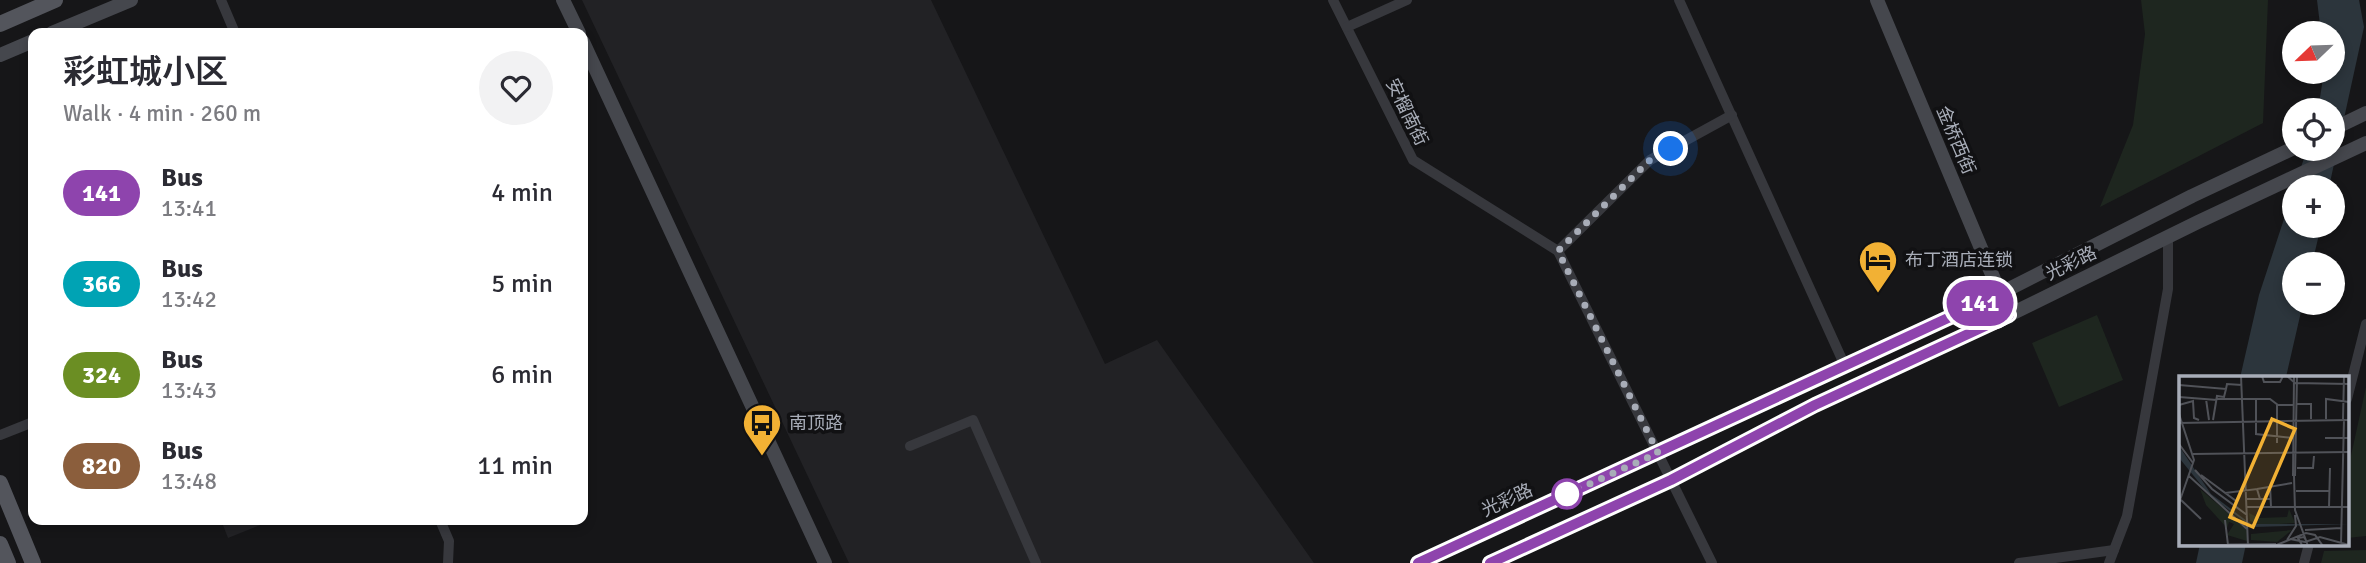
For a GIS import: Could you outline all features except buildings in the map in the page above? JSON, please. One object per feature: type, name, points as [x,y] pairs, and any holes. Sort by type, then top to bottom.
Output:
[{"type":"main road","points":[[0,23],[55,0]]},
{"type":"main road","points":[[64,28],[131,0]]},
{"type":"main road","points":[[563,0],[577,28]]},
{"type":"main road","name":"金桥西街","points":[[1877,0],[2009,315]]},
{"type":"main road","points":[[0,55],[28,43]]},
{"type":"main road","points":[[588,53],[825,563]]},
{"type":"main road","points":[[2345,123],[2366,113]]},
{"type":"main road","name":"光彩路","points":[[1491,563],[1671,480],[1815,405],[2366,143]]},
{"type":"main road","name":"光彩路","points":[[1418,563],[2000,294],[2282,154]]},
{"type":"main road","points":[[0,483],[33,563]]},
{"type":"main road","points":[[0,544],[8,563]]},
{"type":"street","points":[[221,0],[234,28]]},
{"type":"street","name":"安榴南街","points":[[1334,0],[1413,160],[1558,251]]},
{"type":"street","points":[[1347,27],[1407,0]]},
{"type":"street","points":[[1679,0],[1845,366]]},
{"type":"street","points":[[1712,563],[1558,251],[1650,160],[1732,115]]},
{"type":"street","points":[[2109,563],[2127,516],[2157,354],[2168,289],[2168,237]]},
{"type":"street","points":[[2348,395],[2366,324]]},
{"type":"street","points":[[910,446],[973,420],[1036,563]]},
{"type":"street","points":[[0,435],[28,424]]},
{"type":"street","points":[[442,525],[449,541],[448,563]]},
{"type":"street","points":[[2304,563],[2308,546]]},
{"type":"street","points":[[2019,563],[2114,550]]},
{"type":"shaded area","points":[[582,0],[931,0],[1105,364],[1157,340],[1314,563],[849,563]]},
{"type":"shaded area","points":[[2141,0],[2268,0],[2263,123],[2100,207],[2133,125],[2145,34]]},
{"type":"shaded area","points":[[2317,0],[2359,0],[2364,27],[2345,114],[2345,98],[2320,98],[2322,84],[2345,84],[2345,21],[2320,21]]},
{"type":"shaded area","points":[[2303,161],[2335,161],[2332,175],[2299,175]]},
{"type":"shaded area","points":[[2282,225],[2282,238],[2318,238],[2315,252],[2282,252],[2282,315],[2300,315],[2286,376],[2240,376],[2259,295]]},
{"type":"shaded area","points":[[2097,315],[2123,380],[2059,407],[2032,343]]},
{"type":"shaded area","points":[[2366,387],[2366,536],[2348,538],[2348,469]]},
{"type":"shaded area","points":[[223,525],[260,525],[228,538]]},
{"type":"shaded area","points":[[2200,546],[2246,546],[2242,563],[2196,563]]},
{"type":"shaded area","points":[[2366,550],[2366,563],[2321,563],[2324,551]]},
{"type":"bus line","name":"141","points":[[1418,563],[2000,294],[2009,315],[1815,405],[1671,480],[1490,563]]},
{"type":"place","name":"布丁酒店连锁","points":[[1878,294]]},
{"type":"place","name":"南顶路","points":[[762,457]]},
{"type":"route","points":[[1567,494],[1658,453],[1558,251],[1650,160],[1671,149]]}]
